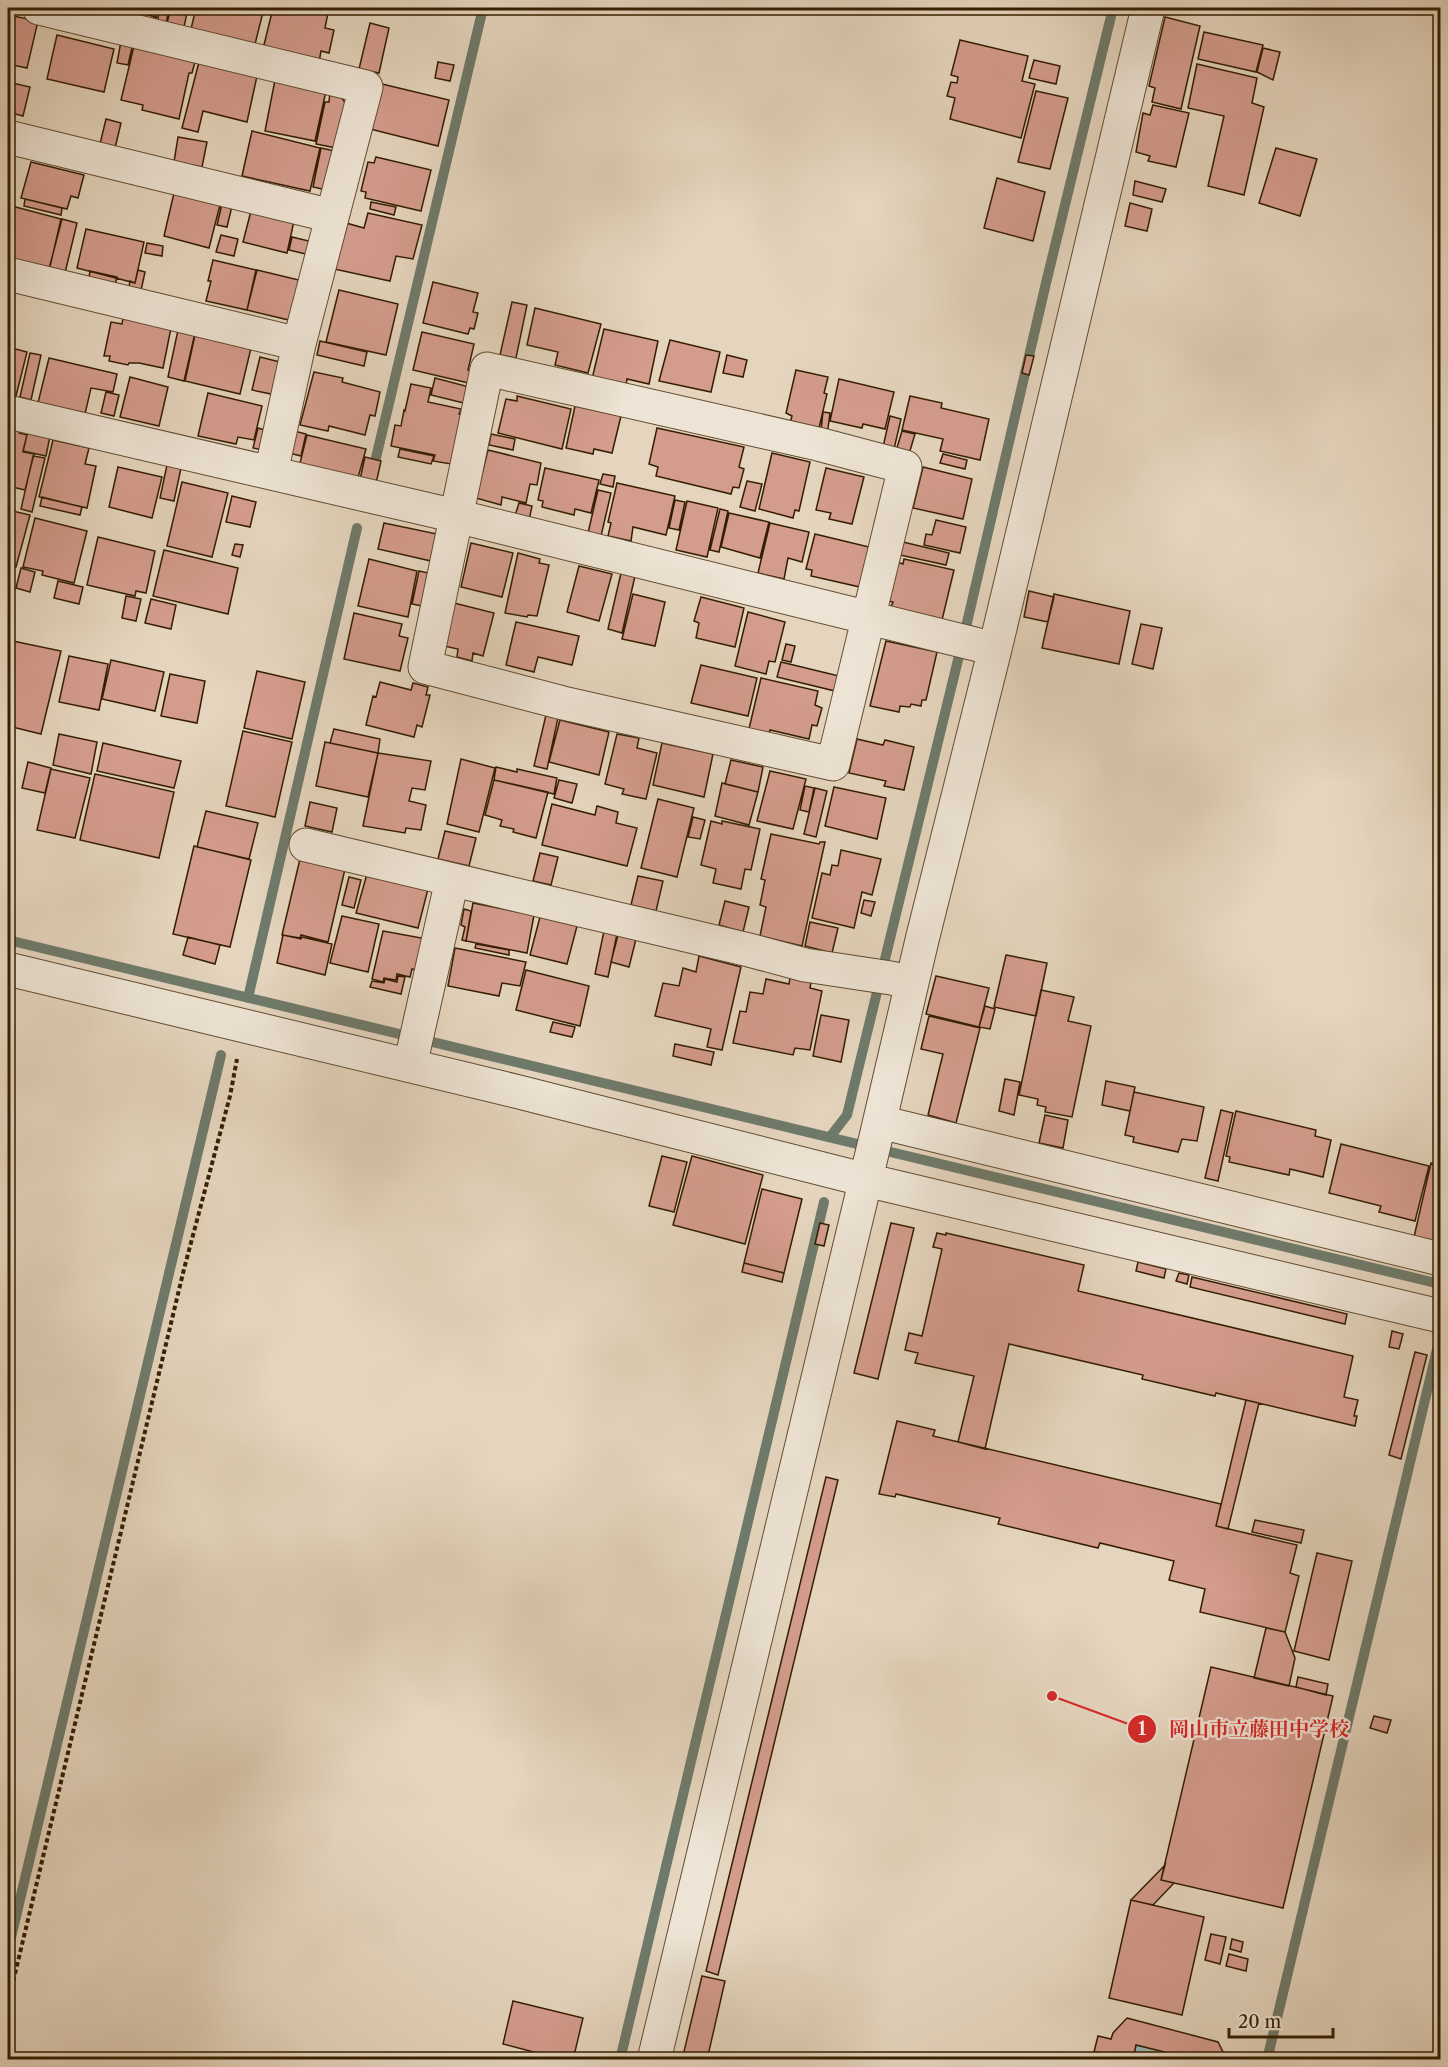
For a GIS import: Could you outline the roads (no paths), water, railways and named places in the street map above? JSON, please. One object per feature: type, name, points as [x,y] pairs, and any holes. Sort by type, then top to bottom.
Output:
[{"type":"street","points":[[39,8],[366,87],[299,344],[271,473]]},
{"type":"street","points":[[654,2060],[873,1151],[890,979],[972,644],[1148,8]]},
{"type":"street","points":[[8,137],[332,216]]},
{"type":"street","points":[[8,274],[299,344]]},
{"type":"street","points":[[487,369],[818,444],[905,467],[833,764],[563,703],[425,667],[456,516],[487,369]]},
{"type":"street","points":[[8,412],[456,516],[972,644]]},
{"type":"street","points":[[306,845],[805,965],[890,979]]},
{"type":"street","points":[[414,1047],[452,880]]},
{"type":"street","points":[[8,969],[244,1026],[414,1047],[873,1151],[1440,1258]]},
{"type":"street","points":[[873,1151],[1440,1316]]},
{"type":"water","points":[[1136,2045],[1197,2059],[1133,2060]]},
{"type":"waterway","points":[[375,462],[483,8]]},
{"type":"waterway","points":[[830,1137],[847,1115],[1113,8]]},
{"type":"waterway","points":[[248,998],[357,528]]},
{"type":"waterway","points":[[8,940],[1440,1284]]},
{"type":"waterway","points":[[8,1950],[221,1055]]},
{"type":"waterway","points":[[620,2060],[824,1202]]},
{"type":"waterway","points":[[1267,2060],[1440,1337]]},
{"type":"place","name":"岡山市立藤田中学校","points":[[1052,1696]]}]
